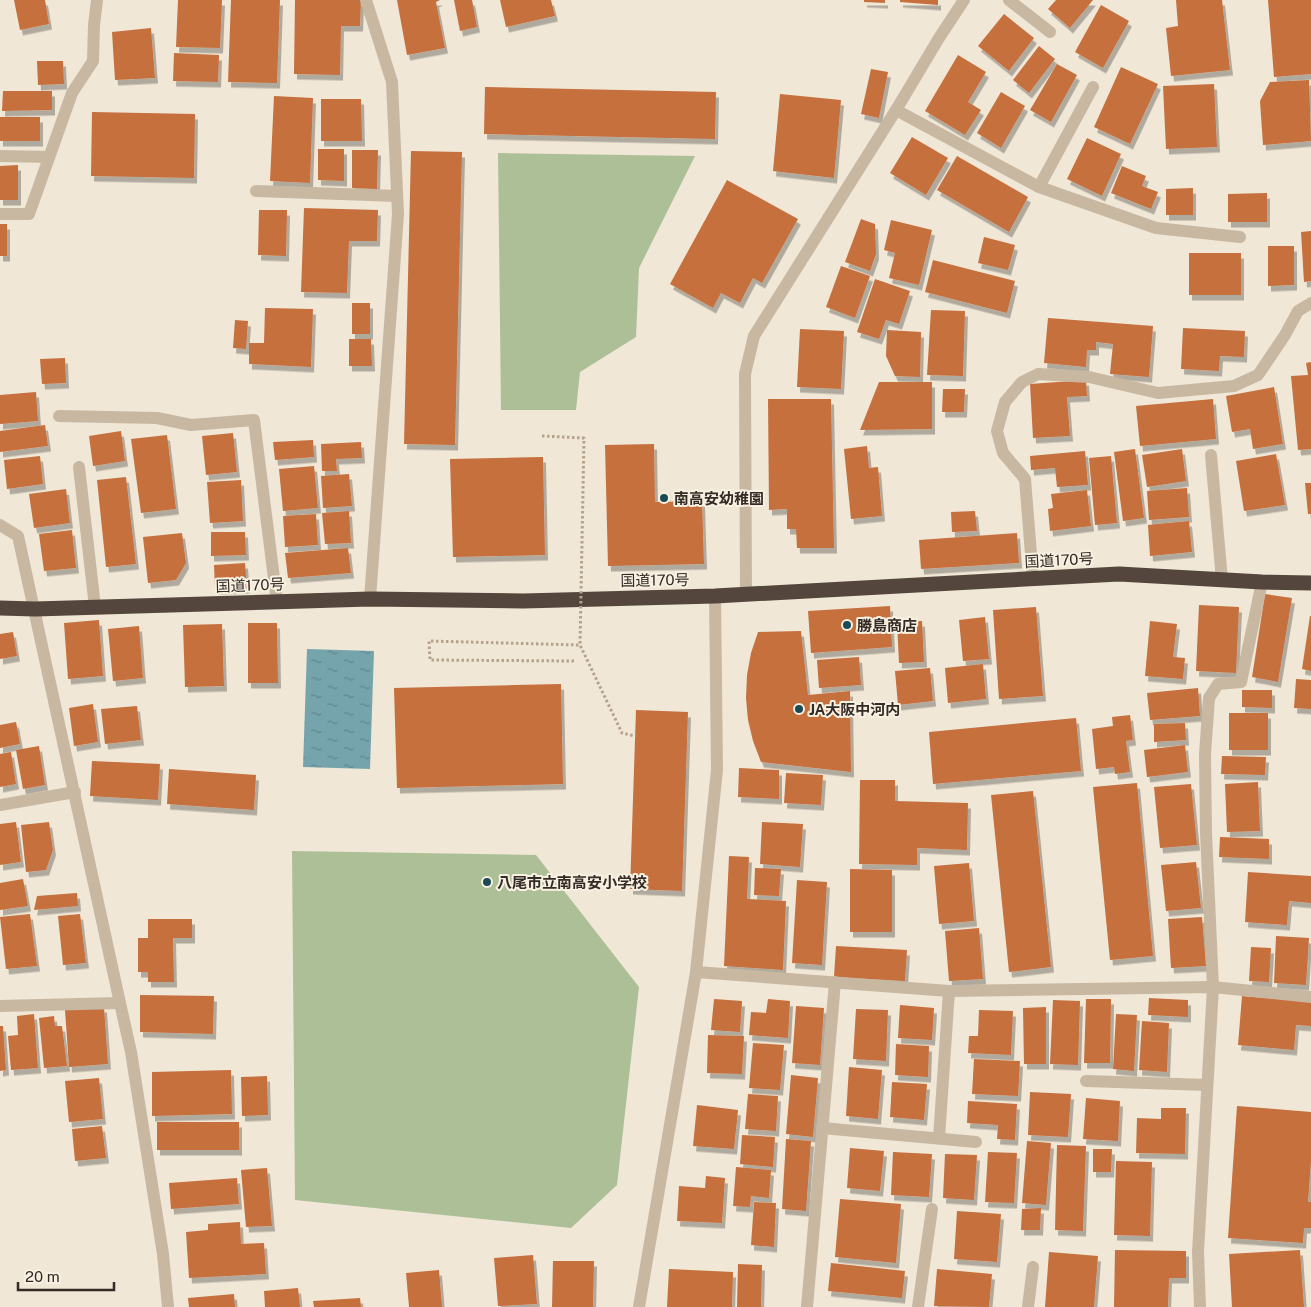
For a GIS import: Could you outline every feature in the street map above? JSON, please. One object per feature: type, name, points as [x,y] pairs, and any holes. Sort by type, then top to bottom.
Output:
[{"type":"highway","name":"国道170号","points":[[0,608],[370,599],[523,601],[714,596],[1119,574],[1311,583]]},
{"type":"street","points":[[0,214],[29,214],[72,93],[93,61],[97,0]]},
{"type":"street","points":[[366,0],[392,82],[398,214],[370,599]]},
{"type":"street","points":[[746,595],[745,374],[754,336],[964,0]]},
{"type":"street","points":[[1009,0],[1050,32]]},
{"type":"street","points":[[1039,187],[1093,87]]},
{"type":"street","points":[[896,110],[1039,187],[1156,228],[1240,237]]},
{"type":"street","points":[[0,156],[49,157]]},
{"type":"street","points":[[256,191],[397,196]]},
{"type":"street","points":[[1033,579],[1025,479],[1003,453],[997,431],[1005,402],[1022,382],[1038,374],[1089,377],[1158,393],[1234,386],[1258,375],[1285,335],[1298,311],[1311,303]]},
{"type":"street","points":[[59,416],[157,418],[191,425],[254,420],[277,602]]},
{"type":"street","points":[[1211,455],[1222,580]]},
{"type":"street","points":[[79,468],[95,607]]},
{"type":"street","points":[[0,525],[18,536],[131,1052],[162,1244],[168,1307]]},
{"type":"street","points":[[1200,1307],[1198,1252],[1213,987],[1206,833],[1205,754],[1208,698],[1218,684],[1241,682],[1262,582]]},
{"type":"street","points":[[639,1307],[696,972],[717,770],[714,596]]},
{"type":"street","points":[[0,805],[74,792]]},
{"type":"street","points":[[696,972],[949,992],[1213,987],[1311,998]]},
{"type":"street","points":[[807,1307],[835,982]]},
{"type":"street","points":[[939,1138],[949,992]]},
{"type":"street","points":[[0,1006],[120,1003]]},
{"type":"street","points":[[1086,1081],[1207,1085]]},
{"type":"street","points":[[822,1128],[976,1142]]},
{"type":"street","points":[[918,1307],[932,1209]]},
{"type":"street","points":[[1028,1307],[1033,1267]]},
{"type":"path","points":[[542,436],[584,438],[580,645],[622,733],[635,736]]},
{"type":"path","points":[[574,661],[430,660],[429,641],[580,645]]},
{"type":"green space","points":[[498,153],[695,156],[639,268],[636,337],[580,372],[576,410],[501,410]]},
{"type":"green space","points":[[292,851],[536,855],[639,987],[617,1185],[571,1228],[295,1200]]},
{"type":"water","points":[[307,649],[374,651],[370,769],[303,767]]},
{"type":"building","points":[[14,0],[45,0],[49,24],[20,30]]},
{"type":"building","points":[[178,0],[222,0],[220,48],[176,47]]},
{"type":"building","points":[[231,0],[280,0],[277,83],[228,82]]},
{"type":"building","points":[[295,0],[361,0],[360,26],[341,26],[340,75],[294,74]]},
{"type":"building","points":[[397,0],[440,0],[436,2],[445,48],[407,55]]},
{"type":"building","points":[[454,0],[472,0],[477,27],[460,31]]},
{"type":"building","points":[[500,0],[551,0],[555,16],[506,27]]},
{"type":"building","points":[[864,0],[885,0],[885,3],[864,2]]},
{"type":"building","points":[[900,0],[938,0],[938,5],[900,2]]},
{"type":"building","points":[[1056,0],[1093,0],[1070,28],[1048,9]]},
{"type":"building","points":[[1176,0],[1222,0],[1230,70],[1171,76],[1166,28],[1178,26]]},
{"type":"building","points":[[1268,0],[1311,0],[1311,74],[1274,77]]},
{"type":"building","points":[[1101,5],[1129,21],[1103,68],[1075,52]]},
{"type":"building","points":[[1004,14],[1034,38],[1009,71],[978,46]]},
{"type":"building","points":[[151,28],[155,78],[115,80],[112,32]]},
{"type":"building","points":[[1039,46],[1055,59],[1029,93],[1013,80]]},
{"type":"building","points":[[174,53],[219,55],[218,82],[173,81]]},
{"type":"building","points":[[958,55],[986,72],[968,102],[981,110],[965,135],[925,111]]},
{"type":"building","points":[[37,61],[63,61],[64,84],[38,85]]},
{"type":"building","points":[[1057,64],[1077,75],[1051,122],[1030,110]]},
{"type":"building","points":[[1121,67],[1158,84],[1130,144],[1094,127]]},
{"type":"building","points":[[871,69],[888,72],[879,118],[861,114]]},
{"type":"building","points":[[1309,80],[1311,141],[1263,145],[1260,101],[1270,82]]},
{"type":"building","points":[[1214,84],[1217,147],[1166,149],[1163,86]]},
{"type":"building","points":[[485,87],[716,92],[715,139],[484,134]]},
{"type":"building","points":[[3,91],[52,91],[52,110],[2,111]]},
{"type":"building","points":[[1001,92],[1025,106],[1001,148],[977,133]]},
{"type":"building","points":[[780,94],[841,100],[834,178],[773,171]]},
{"type":"building","points":[[274,96],[313,98],[310,183],[270,181]]},
{"type":"building","points":[[321,99],[361,99],[362,141],[321,141]]},
{"type":"building","points":[[92,112],[195,114],[194,178],[91,176]]},
{"type":"building","points":[[0,117],[40,117],[40,141],[0,141]]},
{"type":"building","points":[[912,137],[948,158],[926,195],[890,173]]},
{"type":"building","points":[[1087,138],[1121,154],[1102,196],[1067,179]]},
{"type":"building","points":[[318,149],[344,149],[344,181],[318,180]]},
{"type":"building","points":[[352,150],[378,150],[377,189],[352,188]]},
{"type":"building","points":[[411,151],[462,152],[455,445],[404,444]]},
{"type":"building","points":[[957,156],[1028,197],[1009,232],[937,190]]},
{"type":"building","points":[[18,165],[18,200],[0,200],[0,166]]},
{"type":"building","points":[[1122,166],[1146,176],[1142,186],[1158,192],[1151,209],[1111,193]]},
{"type":"building","points":[[727,180],[798,219],[762,283],[753,278],[740,303],[721,293],[713,308],[670,284]]},
{"type":"building","points":[[1193,188],[1193,215],[1166,215],[1166,189]]},
{"type":"building","points":[[1267,193],[1267,222],[1228,222],[1228,194]]},
{"type":"building","points":[[304,208],[378,210],[377,241],[349,241],[347,293],[301,292]]},
{"type":"building","points":[[259,210],[287,210],[286,256],[258,255]]},
{"type":"building","points":[[861,219],[875,224],[876,254],[870,271],[845,262]]},
{"type":"building","points":[[891,220],[932,230],[919,285],[889,278],[895,253],[884,250]]},
{"type":"building","points":[[0,224],[7,224],[7,256],[0,256]]},
{"type":"building","points":[[1311,231],[1311,281],[1304,282],[1301,232]]},
{"type":"building","points":[[984,237],[1015,245],[1008,270],[978,263]]},
{"type":"building","points":[[1268,246],[1294,246],[1294,285],[1268,286]]},
{"type":"building","points":[[1189,253],[1241,253],[1241,295],[1189,295]]},
{"type":"building","points":[[933,260],[1015,281],[1007,313],[925,292]]},
{"type":"building","points":[[841,266],[870,276],[855,318],[826,307]]},
{"type":"building","points":[[875,279],[910,291],[899,324],[886,320],[879,339],[857,332]]},
{"type":"building","points":[[352,303],[370,303],[370,334],[352,334]]},
{"type":"building","points":[[265,308],[313,309],[311,367],[249,364],[249,343],[264,343]]},
{"type":"building","points":[[931,310],[965,311],[963,376],[927,375]]},
{"type":"building","points":[[1048,318],[1153,326],[1149,377],[1110,374],[1113,344],[1096,342],[1096,350],[1087,350],[1086,367],[1044,363]]},
{"type":"building","points":[[235,320],[248,321],[246,349],[233,348]]},
{"type":"building","points":[[1183,328],[1245,331],[1244,357],[1220,356],[1219,371],[1181,369]]},
{"type":"building","points":[[800,329],[844,331],[841,389],[797,387]]},
{"type":"building","points":[[887,330],[921,332],[920,377],[895,376],[886,356]]},
{"type":"building","points":[[349,339],[371,339],[372,366],[349,366]]},
{"type":"building","points":[[65,358],[66,383],[42,384],[40,359]]},
{"type":"building","points":[[1311,362],[1311,449],[1298,450],[1291,376],[1308,375],[1306,363]]},
{"type":"building","points":[[1086,380],[1087,396],[1067,397],[1070,436],[1033,438],[1030,384]]},
{"type":"building","points":[[879,382],[932,382],[932,429],[860,430]]},
{"type":"building","points":[[1274,387],[1283,444],[1253,449],[1250,429],[1232,432],[1226,396]]},
{"type":"building","points":[[943,389],[965,389],[964,412],[942,412]]},
{"type":"building","points":[[36,392],[38,421],[0,424],[0,395]]},
{"type":"building","points":[[768,399],[831,399],[834,548],[797,548],[796,529],[787,529],[787,509],[769,510]]},
{"type":"building","points":[[1213,399],[1216,439],[1140,446],[1136,406]]},
{"type":"building","points":[[45,425],[48,446],[0,452],[0,431]]},
{"type":"building","points":[[121,431],[125,461],[93,466],[89,436]]},
{"type":"building","points":[[233,433],[237,472],[206,475],[202,436]]},
{"type":"building","points":[[167,435],[176,509],[141,513],[131,439]]},
{"type":"building","points":[[313,440],[314,457],[275,460],[273,442]]},
{"type":"building","points":[[361,442],[362,458],[336,459],[337,471],[322,471],[321,444]]},
{"type":"building","points":[[654,444],[655,502],[702,501],[704,564],[608,566],[605,445]]},
{"type":"building","points":[[867,446],[869,468],[878,467],[882,516],[851,519],[844,449]]},
{"type":"building","points":[[1135,449],[1144,518],[1123,521],[1114,452]]},
{"type":"building","points":[[1182,449],[1186,481],[1147,487],[1142,455]]},
{"type":"building","points":[[1085,451],[1088,485],[1057,487],[1055,468],[1031,470],[1030,456]]},
{"type":"building","points":[[1276,454],[1285,505],[1244,511],[1236,461]]},
{"type":"building","points":[[40,456],[43,484],[7,489],[4,460]]},
{"type":"building","points":[[1111,456],[1117,523],[1095,525],[1089,458]]},
{"type":"building","points":[[543,457],[545,555],[453,557],[450,459]]},
{"type":"building","points":[[314,466],[318,508],[283,511],[279,469]]},
{"type":"building","points":[[349,474],[352,506],[323,508],[321,476]]},
{"type":"building","points":[[126,477],[136,564],[106,567],[97,480]]},
{"type":"building","points":[[241,480],[243,521],[210,523],[207,482]]},
{"type":"building","points":[[1305,483],[1311,483],[1311,514],[1308,514]]},
{"type":"building","points":[[1187,488],[1189,517],[1149,520],[1147,491]]},
{"type":"building","points":[[66,489],[70,523],[34,528],[29,494]]},
{"type":"building","points":[[1087,490],[1091,526],[1050,531],[1048,509],[1053,508],[1051,494]]},
{"type":"building","points":[[349,511],[351,543],[325,544],[322,513]]},
{"type":"building","points":[[975,511],[977,531],[952,532],[951,512]]},
{"type":"building","points":[[316,514],[318,545],[285,547],[283,516]]},
{"type":"building","points":[[1189,521],[1192,552],[1150,556],[1148,525]]},
{"type":"building","points":[[72,530],[76,568],[44,571],[39,534]]},
{"type":"building","points":[[211,532],[245,532],[246,555],[211,556]]},
{"type":"building","points":[[182,533],[186,563],[176,580],[148,583],[143,537]]},
{"type":"building","points":[[1017,533],[1019,563],[921,569],[919,540]]},
{"type":"building","points":[[348,548],[351,573],[288,578],[285,553]]},
{"type":"building","points":[[245,563],[247,588],[215,589],[214,565]]},
{"type":"building","points":[[1265,594],[1292,598],[1278,682],[1252,677]]},
{"type":"building","points":[[1199,605],[1239,607],[1236,673],[1196,671]]},
{"type":"building","points":[[890,606],[892,647],[811,653],[808,611]]},
{"type":"building","points":[[1036,607],[1043,696],[999,699],[993,610]]},
{"type":"building","points":[[1311,616],[1311,671],[1302,669]]},
{"type":"building","points":[[985,617],[989,659],[963,661],[959,620]]},
{"type":"building","points":[[99,620],[103,676],[68,679],[64,623]]},
{"type":"building","points":[[922,621],[924,662],[899,663],[897,622]]},
{"type":"building","points":[[1150,621],[1177,624],[1173,657],[1185,658],[1183,679],[1145,676]]},
{"type":"building","points":[[248,623],[277,623],[278,683],[248,683]]},
{"type":"building","points":[[222,624],[224,686],[185,687],[183,625]]},
{"type":"building","points":[[139,626],[143,678],[113,681],[108,629]]},
{"type":"building","name":"JA大阪中河内","points":[[801,631],[808,695],[850,691],[851,772],[761,762],[753,741],[748,720],[746,698],[747,675],[751,653],[758,632]]},
{"type":"building","points":[[13,632],[17,656],[0,659],[0,634]]},
{"type":"building","points":[[859,657],[861,685],[819,688],[817,660]]},
{"type":"building","points":[[983,664],[986,699],[948,703],[945,668]]},
{"type":"building","points":[[930,668],[933,701],[898,705],[895,671]]},
{"type":"building","points":[[1296,679],[1311,680],[1311,709],[1294,708]]},
{"type":"building","points":[[561,684],[563,784],[397,788],[394,688]]},
{"type":"building","points":[[1198,688],[1200,716],[1150,720],[1147,693]]},
{"type":"building","points":[[1242,690],[1272,690],[1272,708],[1242,707]]},
{"type":"building","points":[[93,704],[98,742],[74,746],[69,708]]},
{"type":"building","points":[[137,706],[141,740],[105,744],[101,709]]},
{"type":"building","points":[[636,710],[688,712],[682,891],[630,889]]},
{"type":"building","points":[[1229,713],[1268,713],[1268,750],[1229,750]]},
{"type":"building","points":[[1130,715],[1133,740],[1126,741],[1130,772],[1115,774],[1114,767],[1096,769],[1092,729],[1113,726],[1112,717]]},
{"type":"building","points":[[1076,718],[1081,771],[933,784],[929,732]]},
{"type":"building","points":[[16,722],[20,744],[0,748],[0,725]]},
{"type":"building","points":[[1185,723],[1186,740],[1154,742],[1154,724]]},
{"type":"building","points":[[1185,745],[1188,772],[1147,777],[1144,750]]},
{"type":"building","points":[[39,746],[45,785],[23,789],[16,750]]},
{"type":"building","points":[[11,752],[16,784],[0,787],[0,754]]},
{"type":"building","points":[[1222,756],[1266,757],[1265,775],[1221,774]]},
{"type":"building","points":[[92,761],[160,764],[158,800],[90,796]]},
{"type":"building","points":[[739,768],[779,770],[779,799],[738,797]]},
{"type":"building","points":[[169,769],[256,775],[254,810],[167,804]]},
{"type":"building","points":[[786,773],[823,775],[821,805],[784,803]]},
{"type":"building","points":[[860,780],[895,780],[895,801],[968,803],[967,850],[917,848],[917,865],[859,864]]},
{"type":"building","points":[[1258,782],[1260,831],[1227,832],[1225,784]]},
{"type":"building","points":[[1137,783],[1153,956],[1110,960],[1093,787]]},
{"type":"building","points":[[1191,784],[1197,845],[1160,848],[1154,787]]},
{"type":"building","points":[[1033,791],[1051,967],[1009,972],[991,795]]},
{"type":"building","points":[[16,822],[21,862],[0,865],[0,824]]},
{"type":"building","points":[[49,822],[53,850],[46,870],[26,872],[21,825]]},
{"type":"building","points":[[762,822],[803,824],[800,867],[760,864]]},
{"type":"building","points":[[1220,837],[1269,839],[1269,859],[1219,857]]},
{"type":"building","points":[[729,856],[749,857],[747,899],[786,901],[783,970],[724,966]]},
{"type":"building","points":[[1196,862],[1201,908],[1166,911],[1161,865]]},
{"type":"building","points":[[969,863],[974,921],[939,924],[934,866]]},
{"type":"building","points":[[755,868],[781,869],[779,896],[754,895]]},
{"type":"building","points":[[850,869],[892,870],[892,932],[850,932]]},
{"type":"building","points":[[1248,872],[1311,876],[1311,903],[1289,901],[1287,925],[1245,922]]},
{"type":"building","points":[[23,879],[28,906],[0,910],[0,883]]},
{"type":"building","points":[[797,880],[827,882],[822,965],[792,963]]},
{"type":"building","points":[[77,893],[78,906],[34,910],[37,896]]},
{"type":"building","points":[[30,914],[37,966],[6,969],[0,917]]},
{"type":"building","points":[[80,914],[86,963],[63,965],[58,916]]},
{"type":"building","points":[[1202,917],[1206,966],[1171,968],[1168,919]]},
{"type":"building","points":[[148,919],[192,919],[192,938],[173,938],[174,982],[148,982],[148,972],[138,972],[138,938],[148,938]]},
{"type":"building","points":[[979,928],[983,979],[949,981],[945,931]]},
{"type":"building","points":[[1276,936],[1309,938],[1306,985],[1274,983]]},
{"type":"building","points":[[836,946],[907,950],[905,981],[834,977]]},
{"type":"building","points":[[1251,947],[1271,948],[1269,982],[1249,981]]},
{"type":"building","points":[[140,995],[214,996],[213,1034],[140,1032]]},
{"type":"building","points":[[1242,996],[1311,1002],[1311,1026],[1296,1025],[1294,1050],[1238,1045]]},
{"type":"building","points":[[1149,998],[1188,1000],[1188,1017],[1148,1015]]},
{"type":"building","points":[[714,999],[742,1001],[740,1032],[711,1030]]},
{"type":"building","points":[[768,999],[790,1001],[788,1038],[749,1035],[751,1012],[766,1013]]},
{"type":"building","points":[[1086,999],[1111,999],[1110,1063],[1084,1063]]},
{"type":"building","points":[[1053,1000],[1080,1001],[1078,1065],[1050,1064]]},
{"type":"building","points":[[900,1005],[934,1008],[932,1040],[898,1038]]},
{"type":"building","points":[[796,1006],[824,1008],[820,1065],[792,1063]]},
{"type":"building","points":[[104,1007],[108,1064],[69,1067],[65,1010]]},
{"type":"building","points":[[1046,1007],[1046,1064],[1024,1064],[1023,1008]]},
{"type":"building","points":[[856,1009],[888,1010],[886,1061],[853,1059]]},
{"type":"building","points":[[979,1010],[1013,1011],[1011,1055],[968,1053],[969,1036],[978,1036]]},
{"type":"building","points":[[34,1014],[38,1068],[11,1070],[8,1036],[18,1035],[17,1016]]},
{"type":"building","points":[[1116,1014],[1137,1015],[1134,1071],[1113,1069]]},
{"type":"building","points":[[54,1016],[55,1026],[62,1026],[67,1066],[44,1068],[39,1018]]},
{"type":"building","points":[[1142,1021],[1169,1023],[1167,1072],[1139,1070]]},
{"type":"building","points":[[0,1026],[3,1026],[6,1070],[0,1071]]},
{"type":"building","points":[[708,1035],[744,1036],[742,1074],[707,1073]]},
{"type":"building","points":[[753,1043],[784,1045],[780,1090],[749,1088]]},
{"type":"building","points":[[896,1044],[929,1046],[928,1077],[895,1075]]},
{"type":"building","points":[[974,1059],[1020,1061],[1018,1096],[972,1094]]},
{"type":"building","points":[[849,1067],[882,1070],[878,1119],[846,1116]]},
{"type":"building","points":[[231,1070],[232,1114],[152,1116],[152,1072]]},
{"type":"building","points":[[791,1075],[818,1078],[813,1137],[786,1134]]},
{"type":"building","points":[[267,1076],[268,1115],[242,1116],[241,1077]]},
{"type":"building","points":[[99,1078],[103,1119],[69,1122],[65,1081]]},
{"type":"building","points":[[892,1082],[927,1084],[924,1120],[890,1117]]},
{"type":"building","points":[[1030,1092],[1071,1094],[1068,1137],[1028,1135]]},
{"type":"building","points":[[748,1094],[778,1096],[776,1131],[745,1129]]},
{"type":"building","points":[[1086,1098],[1120,1101],[1118,1141],[1083,1139]]},
{"type":"building","points":[[968,1101],[1017,1104],[1015,1140],[997,1139],[998,1125],[967,1123]]},
{"type":"building","points":[[697,1105],[738,1110],[734,1149],[693,1146]]},
{"type":"building","points":[[1237,1106],[1311,1112],[1311,1160],[1308,1202],[1311,1202],[1311,1228],[1304,1228],[1303,1243],[1228,1238]]},
{"type":"building","points":[[1161,1108],[1186,1108],[1185,1154],[1136,1153],[1137,1118],[1161,1119]]},
{"type":"building","points":[[157,1122],[239,1122],[239,1150],[157,1150]]},
{"type":"building","points":[[102,1126],[106,1158],[75,1161],[72,1129]]},
{"type":"building","points":[[742,1135],[775,1137],[773,1167],[740,1164]]},
{"type":"building","points":[[786,1139],[811,1141],[806,1211],[782,1209]]},
{"type":"building","points":[[1027,1141],[1051,1143],[1046,1205],[1022,1203]]},
{"type":"building","points":[[1057,1145],[1086,1146],[1083,1231],[1055,1230]]},
{"type":"building","points":[[850,1148],[884,1151],[880,1191],[847,1188]]},
{"type":"building","points":[[1093,1149],[1112,1149],[1111,1172],[1093,1172]]},
{"type":"building","points":[[893,1152],[932,1154],[929,1197],[891,1195]]},
{"type":"building","points":[[988,1152],[1017,1153],[1014,1203],[985,1202]]},
{"type":"building","points":[[945,1154],[977,1155],[974,1200],[943,1198]]},
{"type":"building","points":[[1116,1161],[1152,1162],[1150,1236],[1114,1235]]},
{"type":"building","points":[[736,1167],[771,1170],[769,1198],[751,1196],[750,1207],[733,1206]]},
{"type":"building","points":[[267,1168],[272,1226],[246,1227],[241,1170]]},
{"type":"building","points":[[706,1176],[725,1178],[722,1223],[677,1221],[679,1186],[705,1188]]},
{"type":"building","points":[[237,1178],[239,1204],[171,1209],[169,1183]]},
{"type":"building","points":[[840,1199],[901,1204],[896,1263],[835,1257]]},
{"type":"building","points":[[754,1202],[776,1203],[774,1247],[751,1245]]},
{"type":"building","points":[[1041,1208],[1040,1230],[1021,1230],[1022,1209]]},
{"type":"building","points":[[957,1211],[1001,1214],[997,1262],[954,1259]]},
{"type":"building","points":[[240,1222],[241,1244],[264,1243],[266,1274],[189,1278],[186,1232],[208,1230],[208,1224]]},
{"type":"building","points":[[1115,1250],[1186,1251],[1186,1278],[1169,1278],[1168,1307],[1114,1307]]},
{"type":"building","points":[[1300,1250],[1304,1307],[1232,1307],[1229,1254]]},
{"type":"building","points":[[1049,1252],[1098,1256],[1094,1307],[1045,1307]]},
{"type":"building","points":[[533,1255],[537,1304],[498,1306],[494,1258]]},
{"type":"building","points":[[553,1261],[594,1261],[593,1307],[552,1307]]},
{"type":"building","points":[[831,1263],[905,1271],[902,1298],[828,1291]]},
{"type":"building","points":[[738,1264],[762,1265],[761,1307],[737,1307]]},
{"type":"building","points":[[669,1269],[733,1272],[732,1307],[667,1307]]},
{"type":"building","points":[[937,1269],[992,1274],[989,1307],[934,1306]]},
{"type":"building","points":[[439,1270],[442,1307],[409,1307],[406,1273]]},
{"type":"building","points":[[298,1288],[300,1307],[265,1307],[264,1291]]},
{"type":"building","points":[[234,1294],[235,1307],[189,1307],[188,1298]]},
{"type":"building","points":[[360,1298],[361,1307],[314,1307],[313,1301]]},
{"type":"place","name":"南高安幼稚園","points":[[664,498]]},
{"type":"place","name":"勝島商店","points":[[847,625]]},
{"type":"place","name":"JA大阪中河内","points":[[799,709]]},
{"type":"place","name":"八尾市立南高安小学校","points":[[487,882]]}]
